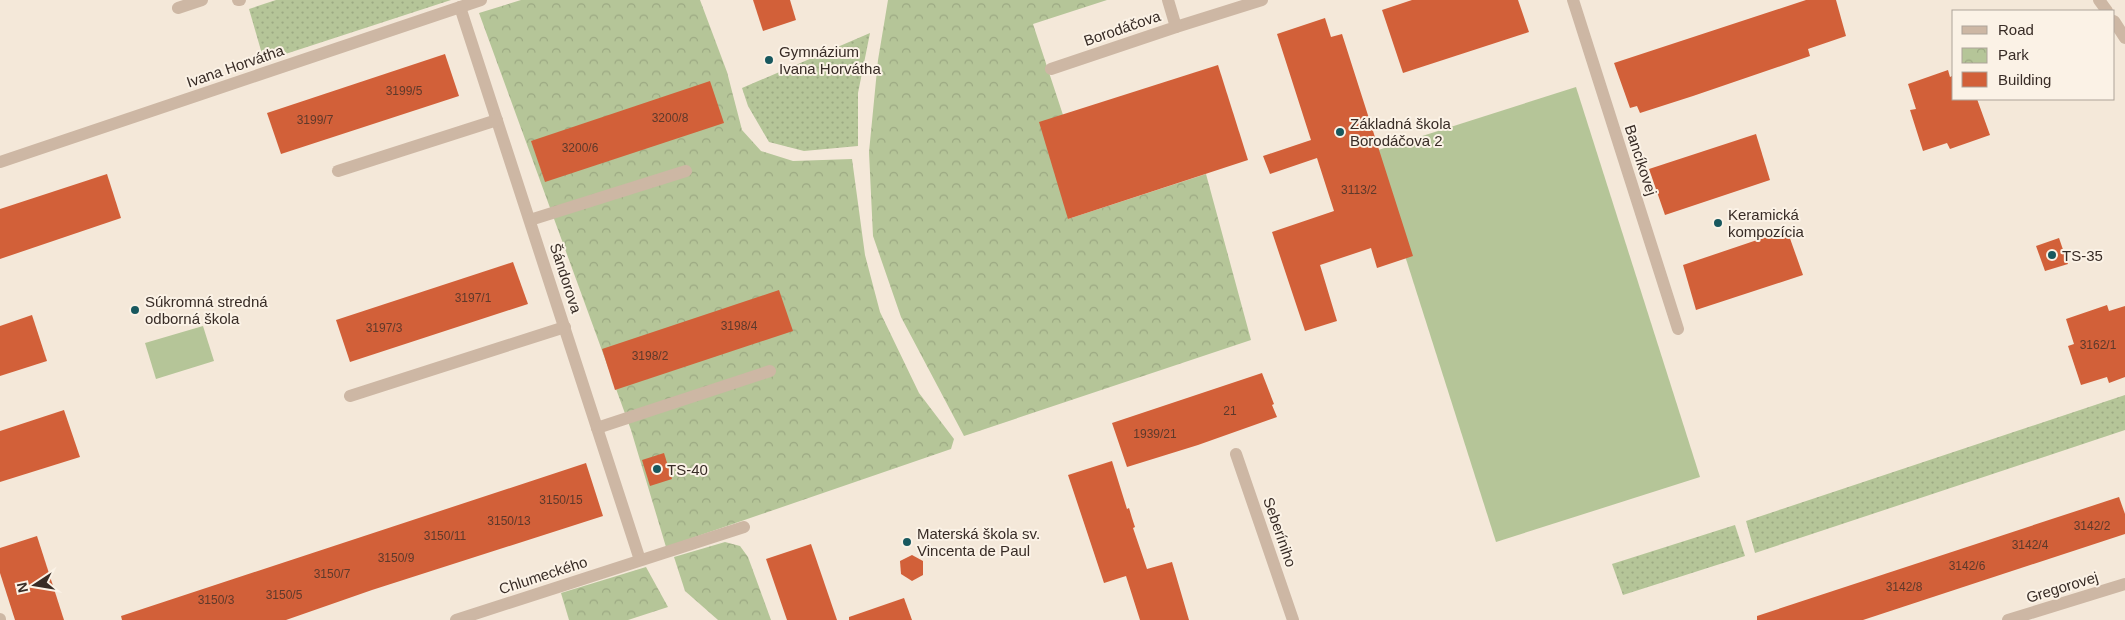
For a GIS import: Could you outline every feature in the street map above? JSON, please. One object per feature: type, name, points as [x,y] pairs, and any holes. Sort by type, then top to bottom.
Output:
[{"type":"street","points":[[178,8],[202,0]]},
{"type":"street","name":"Ivana Horvátha","points":[[0,162],[481,0]]},
{"type":"street","name":"Borodáčova","points":[[1051,69],[1176,27],[1168,0]]},
{"type":"street","points":[[1176,27],[1262,0]]},
{"type":"street","name":"Bancíkovej","points":[[1574,0],[1678,329]]},
{"type":"street","name":"Šándorova","points":[[460,7],[640,560]]},
{"type":"street","points":[[2115,23],[2125,38]]},
{"type":"street","points":[[338,171],[497,120]]},
{"type":"street","points":[[530,220],[686,171]]},
{"type":"street","points":[[350,396],[565,327]]},
{"type":"street","points":[[598,428],[770,371]]},
{"type":"street","name":"Seberíniho","points":[[1236,454],[1293,620]]},
{"type":"street","name":"Chlumeckého","points":[[456,620],[744,527]]},
{"type":"street","name":"Gregorovej","points":[[2008,620],[2125,584]]},
{"type":"green space","points":[[276,0],[451,0],[264,61],[249,9]]},
{"type":"green space","points":[[521,0],[700,0],[727,72],[742,130],[761,151],[793,161],[852,159],[865,255],[880,312],[919,393],[954,439],[951,449],[666,547],[631,430],[479,13]]},
{"type":"green space","points":[[888,0],[1107,0],[1033,24],[1063,115],[1068,219],[1206,174],[1251,340],[964,436],[901,317],[873,236],[869,152],[878,60]]},
{"type":"green space","points":[[870,33],[858,93],[858,146],[804,151],[769,142],[748,106],[742,88]]},
{"type":"green space","points":[[1576,87],[1700,477],[1496,542],[1372,152]]},
{"type":"green space","points":[[203,326],[214,361],[156,379],[145,343]]},
{"type":"green space","points":[[2125,395],[2125,430],[1755,553],[1746,521]]},
{"type":"green space","points":[[1735,525],[1745,556],[1623,595],[1612,564]]},
{"type":"green space","points":[[725,542],[740,546],[748,557],[771,620],[718,620],[685,591],[674,557]]},
{"type":"green space","points":[[646,567],[668,607],[628,620],[569,620],[561,593]]},
{"type":"building","points":[[753,0],[790,0],[796,20],[763,31]]},
{"type":"building","points":[[1412,0],[1518,0],[1529,32],[1403,73],[1382,10]]},
{"type":"building","points":[[1806,0],[1836,0],[1846,36],[1808,49],[1810,56],[1693,96],[1640,113],[1637,106],[1630,108],[1614,63]]},
{"type":"building","points":[[1325,18],[1331,37],[1342,34],[1413,256],[1377,268],[1371,248],[1320,265],[1337,321],[1305,331],[1272,232],[1334,211],[1317,158],[1270,174],[1263,156],[1311,140],[1277,34]]},
{"type":"building","points":[[445,54],[459,96],[281,154],[267,113]]},
{"type":"building","points":[[1218,65],[1248,160],[1068,219],[1039,122]]},
{"type":"building","points":[[1948,70],[1950,77],[1952,76],[1952,100],[1977,100],[1990,135],[1950,149],[1947,143],[1923,151],[1910,110],[1916,109],[1908,84]]},
{"type":"building","points":[[710,81],[724,123],[545,182],[531,141]]},
{"type":"building","points":[[1756,134],[1770,180],[1665,215],[1649,169]]},
{"type":"building","points":[[107,174],[121,218],[0,259],[0,209]]},
{"type":"building","points":[[1787,230],[1803,275],[1696,310],[1683,265]]},
{"type":"building","name":"TS-35","points":[[2059,238],[2068,264],[2045,271],[2036,246]]},
{"type":"building","points":[[513,262],[528,304],[350,362],[336,320]]},
{"type":"building","points":[[779,290],[793,331],[615,390],[602,349]]},
{"type":"building","points":[[2107,305],[2109,311],[2125,306],[2125,377],[2109,383],[2107,377],[2081,385],[2068,346],[2074,344],[2066,319]]},
{"type":"building","points":[[32,315],[47,361],[0,376],[0,326]]},
{"type":"building","points":[[1262,373],[1277,417],[1198,445],[1127,467],[1112,423]]},
{"type":"building","points":[[64,410],[80,457],[0,482],[0,431]]},
{"type":"building","name":"TS-40","points":[[664,453],[672,479],[650,486],[642,460]]},
{"type":"building","points":[[1112,461],[1127,509],[1129,508],[1135,527],[1133,528],[1147,569],[1172,562],[1189,620],[1140,620],[1126,576],[1104,583],[1068,475]]},
{"type":"building","points":[[586,463],[603,516],[372,590],[286,620],[122,620],[121,616]]},
{"type":"building","points":[[2119,497],[2125,514],[2125,534],[1863,620],[1757,620],[1757,616]]},
{"type":"building","points":[[37,536],[64,620],[15,620],[0,573],[0,548]]},
{"type":"building","points":[[811,544],[837,620],[787,620],[766,559]]},
{"type":"building","points":[[912,555],[923,561],[923,575],[912,581],[901,574],[900,561]]},
{"type":"building","points":[[904,598],[912,620],[849,620],[849,617]]},
{"type":"place","name":"Gymnázium Ivana Horvátha","points":[[769,60]]},
{"type":"place","name":"Základná škola Borodáčova 2","points":[[1340,132]]},
{"type":"place","name":"Keramická kompozícia","points":[[1718,223]]},
{"type":"place","name":"TS-35","points":[[2052,255]]},
{"type":"place","name":"Súkromná stredná odborná škola","points":[[135,310]]},
{"type":"place","name":"TS-40","points":[[657,469]]},
{"type":"place","name":"Materská škola sv. Vincenta de Paul","points":[[907,542]]}]
